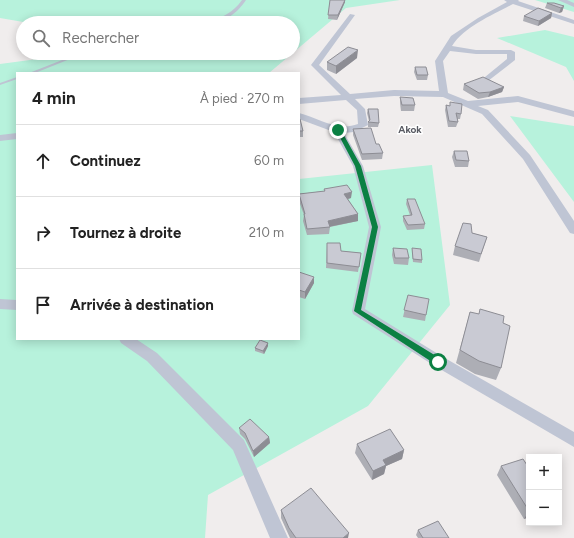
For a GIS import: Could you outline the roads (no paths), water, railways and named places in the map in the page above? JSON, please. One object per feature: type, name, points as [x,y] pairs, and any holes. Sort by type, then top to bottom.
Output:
[{"type":"street","points":[[561,0],[574,4]]},
{"type":"street","points":[[444,94],[439,60],[454,38],[480,19],[511,1],[574,22]]},
{"type":"street","points":[[300,116],[338,130],[351,130],[363,125],[361,109],[315,65],[352,15]]},
{"type":"street","points":[[448,48],[476,52],[511,52],[512,60],[488,80]]},
{"type":"street","points":[[300,101],[394,93],[444,94],[485,112],[527,157],[574,230]]},
{"type":"street","points":[[466,104],[518,99],[574,114]]},
{"type":"street","points":[[338,130],[358,166],[375,227],[358,311],[438,362],[574,440]]},
{"type":"street","points":[[0,138],[16,136]]},
{"type":"street","points":[[0,304],[16,305]]},
{"type":"street","points":[[127,340],[152,357],[239,445],[279,538]]},
{"type":"lane","points":[[227,16],[238,10],[244,0]]},
{"type":"lane","points":[[34,72],[65,60]]},
{"type":"lane","points":[[0,84],[16,78]]},
{"type":"district","name":"Akok","points":[[410,129]]}]
